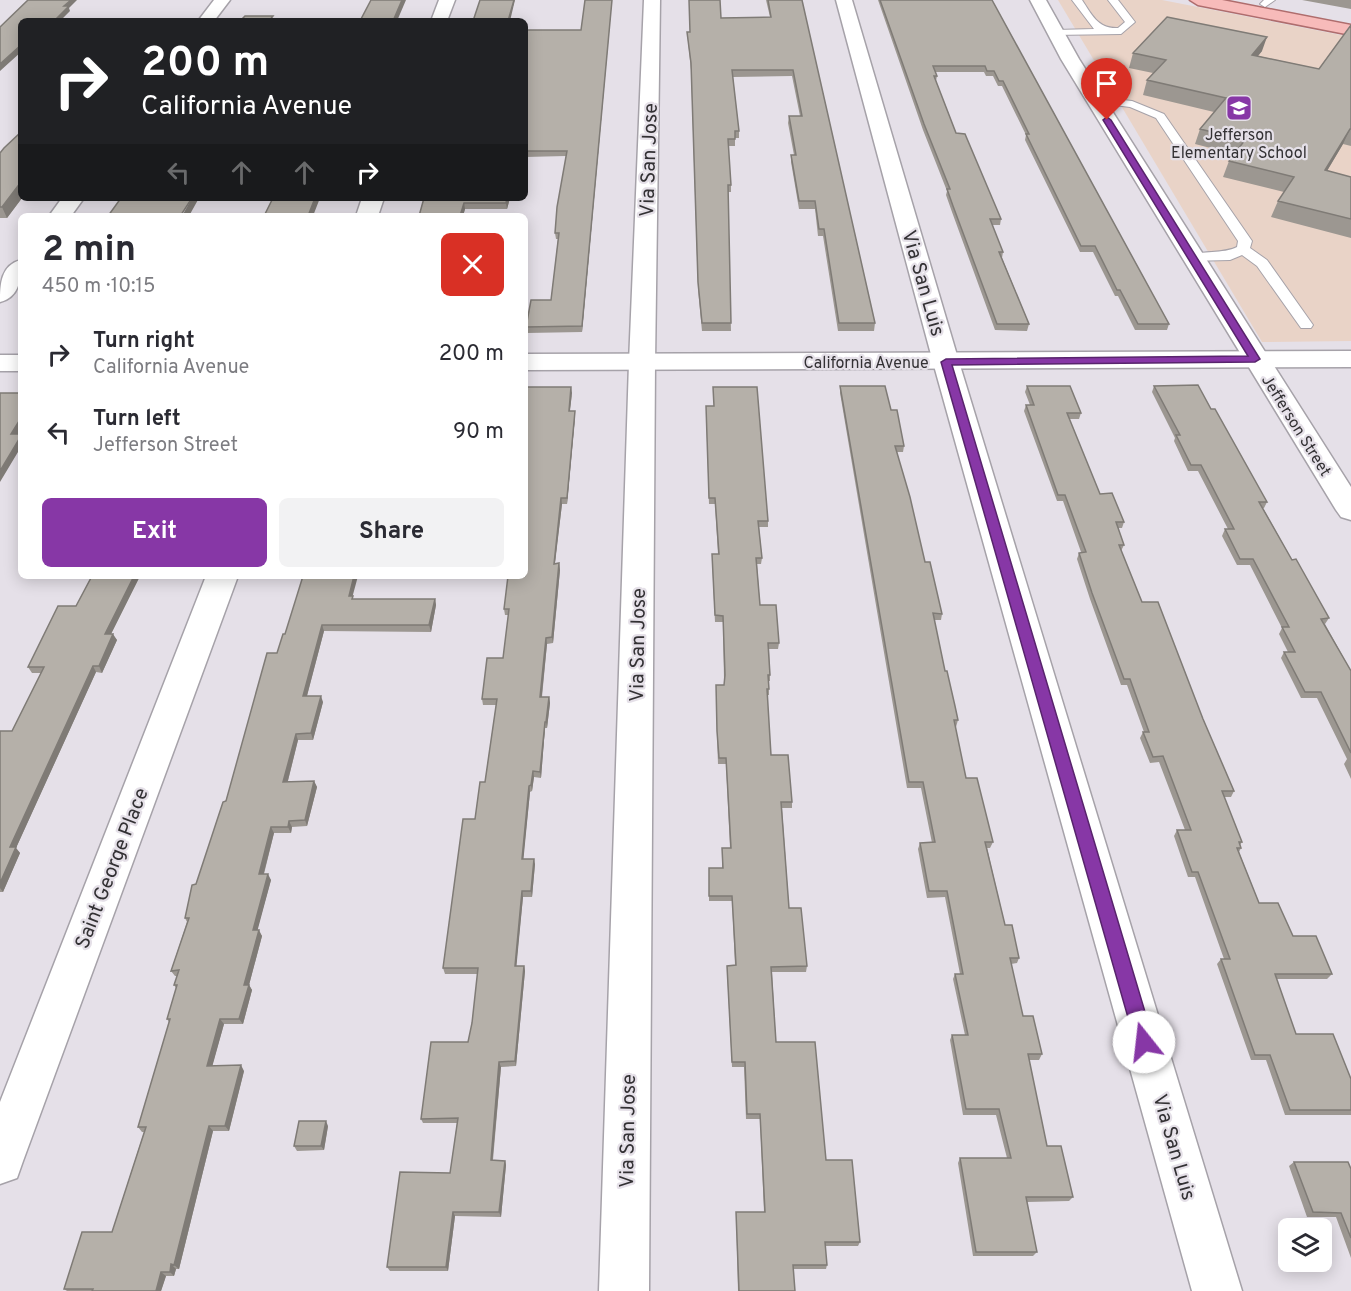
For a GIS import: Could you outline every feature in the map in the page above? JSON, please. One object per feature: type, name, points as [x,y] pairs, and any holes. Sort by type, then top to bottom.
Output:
[{"type":"main road","points":[[1198,0],[1351,30]]},
{"type":"main road","points":[[1242,0],[1267,2],[1351,21]]},
{"type":"street","points":[[208,18],[222,0]]},
{"type":"street","points":[[440,18],[447,0]]},
{"type":"street","name":"Via San Jose","points":[[624,1291],[642,363],[652,0]]},
{"type":"street","name":"Via San Luis","points":[[844,0],[946,362],[1217,1291]]},
{"type":"street","name":"Jefferson Street","points":[[1038,0],[1095,100],[1351,510]]},
{"type":"street","points":[[0,295],[18,271]]},
{"type":"street","name":"California Avenue","points":[[528,362],[1351,359]]},
{"type":"street","points":[[0,363],[18,363]]},
{"type":"street","name":"Saint George Place","points":[[0,1161],[221,579]]},
{"type":"lane","points":[[1077,0],[1095,26],[1114,32]]},
{"type":"lane","points":[[1056,33],[1121,32],[1130,22],[1113,0]]},
{"type":"lane","points":[[1095,100],[1132,104],[1160,116],[1245,241],[1243,249],[1230,256],[1193,258]]},
{"type":"lane","points":[[1243,249],[1262,263],[1306,324]]},
{"type":"shaded area","points":[[1058,0],[1162,0],[1351,37],[1351,341],[1262,342]]},
{"type":"building","points":[[28,0],[71,0],[64,6],[69,6],[57,18],[18,18],[18,48],[0,64],[0,27]]},
{"type":"building","points":[[371,0],[402,0],[394,18],[362,18]]},
{"type":"building","points":[[480,0],[514,0],[509,18],[474,18]]},
{"type":"building","points":[[585,0],[612,0],[582,326],[528,327],[531,300],[551,300],[559,233],[555,233],[557,207],[567,151],[528,151],[528,30],[581,30]]},
{"type":"building","points":[[689,0],[720,0],[721,18],[771,17],[768,0],[802,0],[875,323],[839,323],[824,229],[819,229],[815,201],[799,201],[791,155],[796,155],[789,116],[802,116],[793,70],[732,70],[739,131],[735,131],[735,139],[728,139],[731,185],[728,185],[731,323],[702,323],[698,282],[691,63],[687,32],[690,32]]},
{"type":"building","points":[[880,0],[992,0],[1169,324],[1138,324],[1120,290],[1117,290],[1095,246],[1081,246],[1026,134],[1029,134],[1003,81],[999,81],[994,71],[987,71],[985,66],[933,66],[937,76],[934,76],[956,133],[965,134],[1001,219],[990,219],[1003,252],[999,252],[1029,324],[997,324]]},
{"type":"building","points":[[245,16],[273,16],[271,18],[243,18]]},
{"type":"building","points":[[1167,17],[1267,37],[1252,55],[1319,69],[1351,25],[1351,129],[1325,170],[1351,177],[1351,219],[1278,201],[1294,177],[1229,161],[1245,140],[1200,129],[1226,98],[1147,80],[1166,60],[1133,53]]},
{"type":"building","points":[[18,135],[18,186],[0,207],[0,153]]},
{"type":"building","points":[[119,201],[190,201],[182,213],[110,213]]},
{"type":"building","points":[[272,201],[314,201],[309,213],[266,213]]},
{"type":"building","points":[[423,201],[506,201],[506,203],[464,203],[461,213],[420,213]]},
{"type":"building","points":[[1198,385],[1211,409],[1215,409],[1267,502],[1259,502],[1292,560],[1296,559],[1329,618],[1321,619],[1351,671],[1351,753],[1321,692],[1305,692],[1284,652],[1295,652],[1282,627],[1289,627],[1253,559],[1240,559],[1225,529],[1234,529],[1201,465],[1191,465],[1176,435],[1180,435],[1154,386]]},
{"type":"building","points":[[840,386],[885,386],[891,410],[897,410],[904,446],[895,446],[925,562],[930,562],[942,614],[933,613],[958,720],[954,720],[966,778],[977,778],[993,842],[985,842],[1005,925],[1012,925],[1019,958],[1010,958],[1023,1016],[1033,1016],[1042,1054],[1028,1054],[1047,1146],[1061,1146],[1073,1197],[1026,1197],[1037,1252],[976,1252],[960,1158],[1011,1158],[999,1109],[966,1109],[952,1035],[968,1035],[955,974],[963,974],[947,891],[929,891],[920,843],[935,842],[923,782],[909,782]]},
{"type":"building","points":[[1027,386],[1070,386],[1081,413],[1067,413],[1100,494],[1112,493],[1124,522],[1116,522],[1124,545],[1119,545],[1142,602],[1158,602],[1203,719],[1234,791],[1222,791],[1242,842],[1239,842],[1241,848],[1237,848],[1259,903],[1278,903],[1293,936],[1316,936],[1332,974],[1275,974],[1296,1034],[1333,1034],[1351,1079],[1351,1110],[1290,1110],[1270,1055],[1255,1055],[1221,959],[1230,959],[1198,872],[1192,872],[1177,830],[1191,830],[1163,756],[1153,757],[1143,732],[1149,732],[1130,679],[1124,679],[1079,553],[1086,552],[1065,495],[1058,495],[1026,405],[1034,405]]},
{"type":"building","points":[[528,387],[571,387],[569,411],[575,411],[567,498],[561,498],[554,564],[559,563],[552,637],[546,638],[540,697],[549,697],[540,772],[533,771],[529,786],[522,859],[534,859],[531,891],[522,891],[515,966],[524,966],[515,1061],[499,1062],[491,1160],[505,1161],[499,1212],[453,1212],[446,1267],[387,1267],[400,1172],[450,1173],[458,1118],[421,1119],[431,1042],[468,1042],[472,1023],[478,968],[443,968],[463,819],[475,819],[480,782],[485,782],[497,699],[482,699],[487,658],[503,658],[509,609],[504,609],[508,579],[528,579]]},
{"type":"building","points":[[713,387],[757,387],[768,521],[758,521],[762,558],[756,558],[760,605],[776,605],[779,643],[768,643],[770,675],[768,675],[769,689],[767,689],[771,755],[788,755],[792,802],[781,802],[789,908],[801,908],[807,966],[771,967],[776,1042],[815,1042],[826,1160],[852,1160],[860,1242],[825,1242],[827,1265],[793,1265],[795,1291],[739,1291],[736,1212],[765,1212],[760,1114],[747,1114],[745,1062],[732,1062],[727,966],[736,965],[732,896],[709,896],[709,868],[723,868],[722,848],[731,848],[726,758],[719,758],[717,731],[716,685],[724,685],[725,675],[723,616],[715,615],[712,554],[719,554],[715,498],[709,498],[706,406],[714,406]]},
{"type":"building","points":[[0,393],[18,393],[18,423],[11,434],[18,434],[18,441],[0,471]]},
{"type":"building","points":[[90,579],[132,579],[105,634],[113,634],[99,666],[93,666],[10,847],[16,847],[0,883],[0,731],[12,731],[44,667],[28,667],[58,606],[76,606]]},
{"type":"building","points":[[302,579],[353,579],[349,596],[353,596],[352,599],[435,599],[429,625],[322,625],[303,696],[321,696],[311,733],[296,734],[283,782],[314,781],[305,820],[289,821],[288,827],[271,827],[259,874],[268,874],[253,930],[259,930],[244,985],[249,985],[239,1019],[220,1019],[207,1066],[241,1065],[225,1126],[209,1126],[174,1265],[171,1264],[170,1272],[161,1272],[156,1291],[64,1289],[82,1232],[112,1232],[146,1127],[138,1127],[170,1019],[167,1019],[179,970],[171,971],[189,918],[185,918],[192,885],[196,884],[223,802],[226,801],[267,653],[277,653],[283,634],[285,634]]},
{"type":"building","points":[[299,1121],[326,1121],[321,1146],[294,1146]]},
{"type":"building","points":[[1294,1162],[1348,1162],[1351,1169],[1351,1238],[1341,1213],[1313,1212]]},
{"type":"place","name":"Jefferson Elementary School","points":[[1239,108]]},
{"type":"route","points":[[1107,120],[1255,359],[946,362],[1144,1042]]}]
